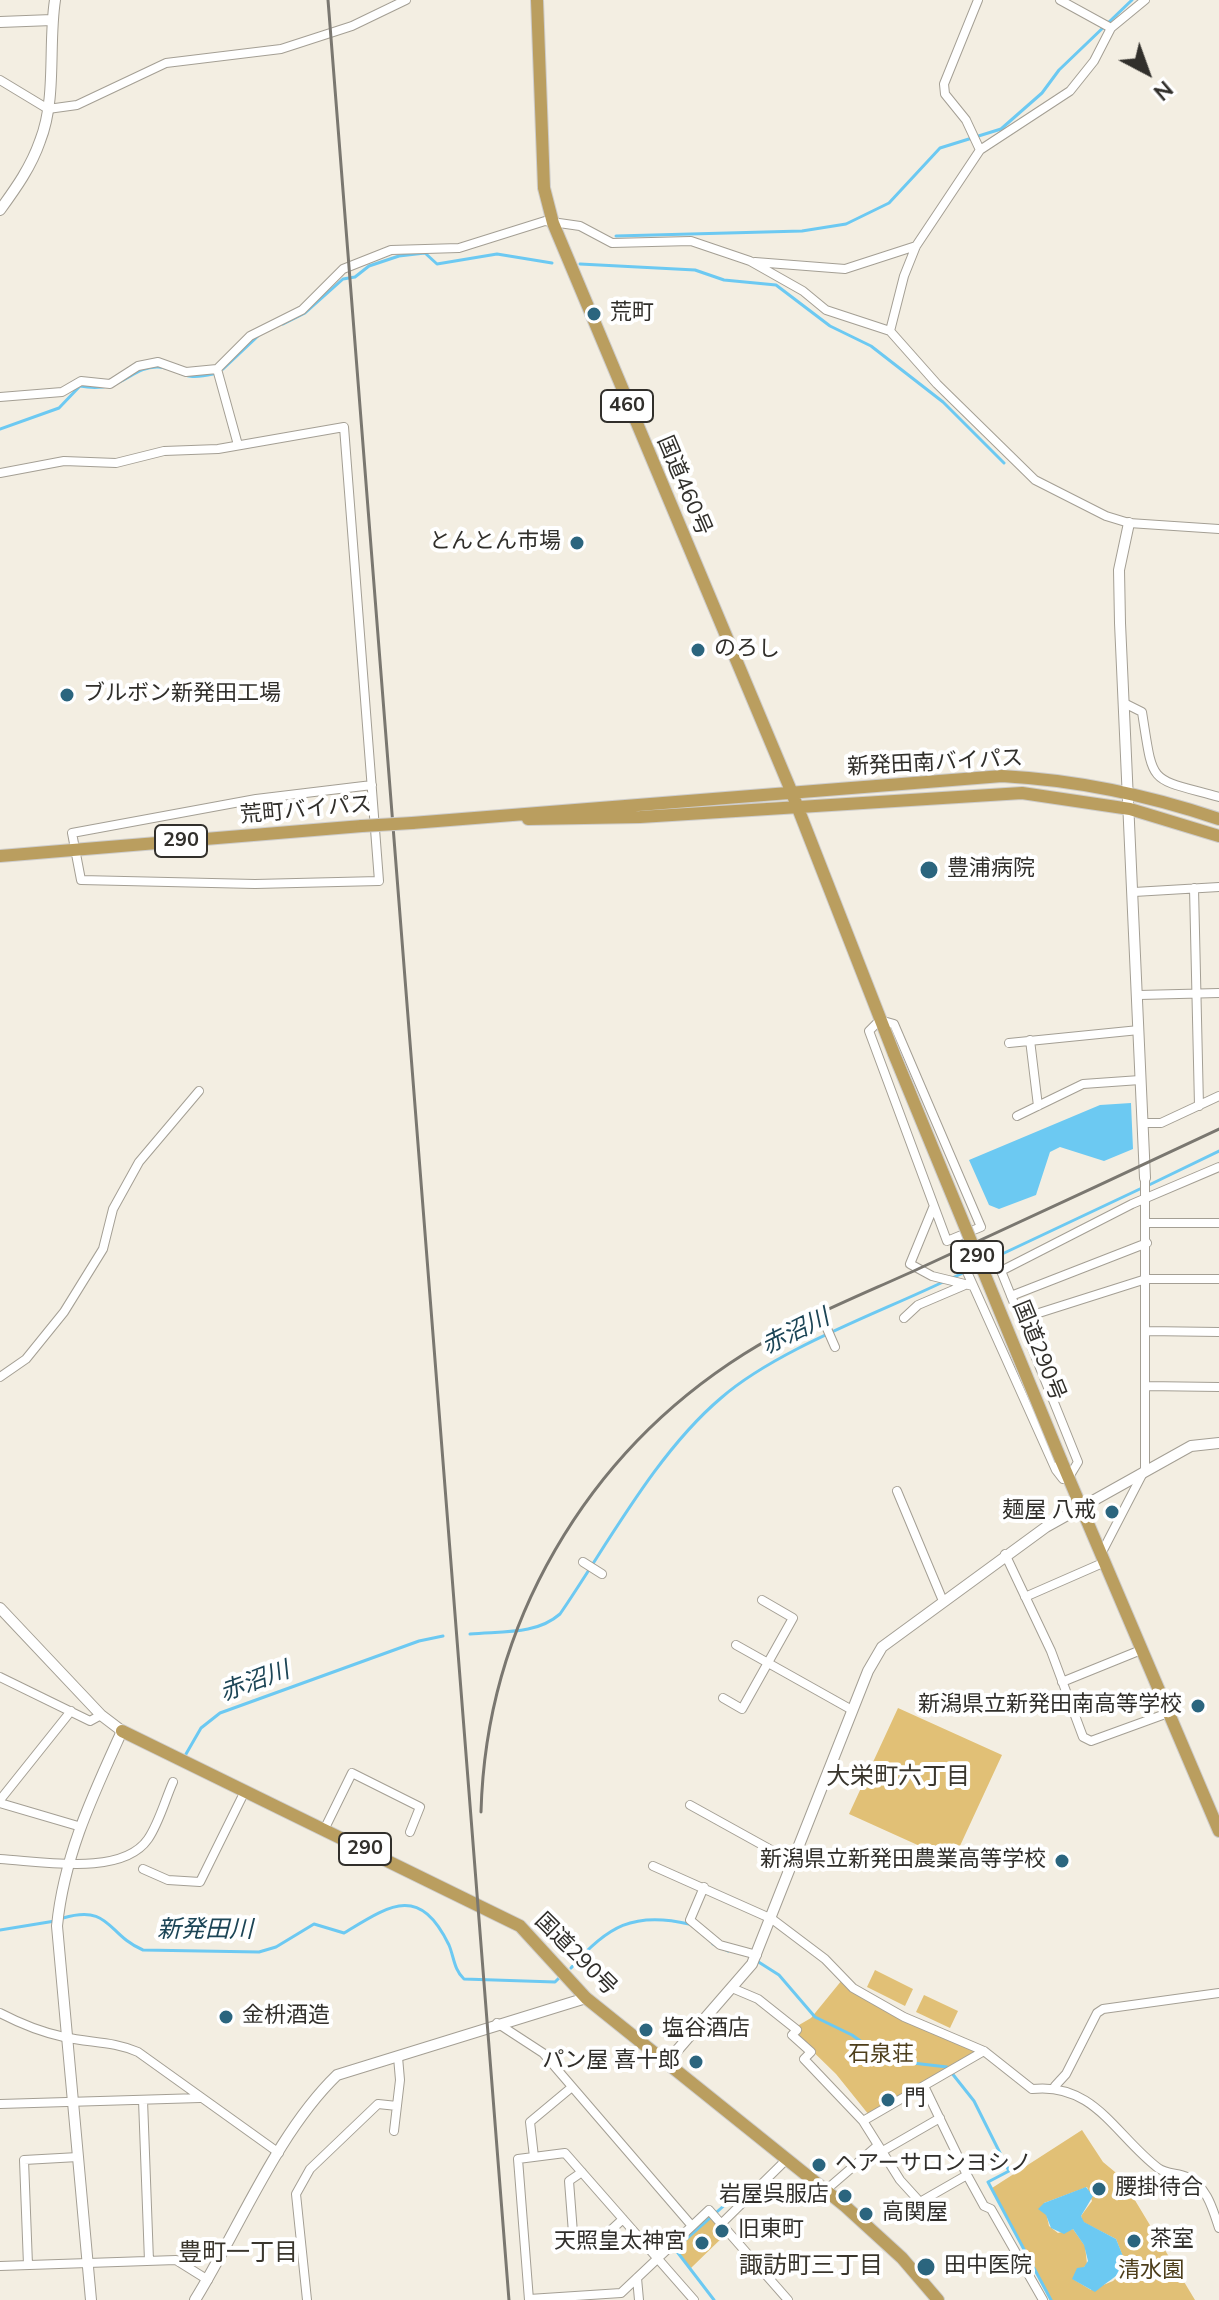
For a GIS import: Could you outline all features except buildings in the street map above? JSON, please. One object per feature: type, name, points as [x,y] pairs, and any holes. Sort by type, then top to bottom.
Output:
[{"type":"highway","name":"国道460号","points":[[537,0],[544,188],[553,223],[792,793]]},
{"type":"highway","name":"新発田南バイパス","points":[[792,793],[1002,776],[1058,781],[1129,793],[1219,819]]},
{"type":"highway","name":"新発田南バイパス","points":[[797,807],[997,792],[1049,795],[1130,809],[1219,836]]},
{"type":"highway","name":"国道290号","points":[[792,793],[880,1020],[1061,1460],[1219,1831]]},
{"type":"highway","name":"荒町バイパス","points":[[0,856],[792,793]]},
{"type":"highway","name":"荒町バイパス","points":[[472,818],[640,817],[797,807]]},
{"type":"highway","name":"国道290号","points":[[122,1731],[520,1926],[586,1998],[826,2190],[902,2258],[938,2300]]},
{"type":"street","points":[[0,210],[26,173],[42,139],[48,109],[55,0]]},
{"type":"street","points":[[0,80],[48,109],[77,105],[166,63],[281,49],[352,26],[406,0]]},
{"type":"street","points":[[978,0],[944,84],[945,94],[966,120],[980,150]]},
{"type":"street","points":[[1060,0],[1111,28]]},
{"type":"street","points":[[890,331],[904,276],[916,246],[980,150],[1070,91],[1094,61],[1111,28],[1145,0]]},
{"type":"street","points":[[0,22],[52,20]]},
{"type":"street","points":[[0,397],[62,392],[81,381],[110,384],[138,366],[158,362],[186,372],[217,369],[250,336],[302,310],[343,269],[391,250],[459,248],[525,226],[553,223],[580,226],[612,243],[691,241],[750,261],[803,291],[826,310],[890,331],[937,384],[1035,480],[1106,516],[1129,523],[1219,529]]},
{"type":"street","points":[[750,261],[845,269],[916,246]]},
{"type":"street","points":[[217,369],[238,445]]},
{"type":"street","points":[[0,473],[64,461],[116,463],[164,451],[238,445],[344,427],[372,785],[379,881],[255,884],[81,880],[72,833],[256,799],[372,785]]},
{"type":"street","points":[[1025,1597],[1103,1558],[1145,1469],[1147,1200],[1119,570],[1129,523]]},
{"type":"street","points":[[1124,703],[1142,712],[1152,771],[1162,782],[1219,797]]},
{"type":"street","points":[[1134,892],[1219,887]]},
{"type":"street","points":[[1194,888],[1199,1106]]},
{"type":"street","points":[[1139,995],[1219,993]]},
{"type":"street","points":[[880,1020],[894,1024],[981,1227],[947,1241],[933,1208],[869,1031],[880,1020]]},
{"type":"street","points":[[1009,1043],[1139,1030]]},
{"type":"street","points":[[1030,1040],[1038,1106]]},
{"type":"street","points":[[1017,1116],[1083,1084],[1140,1080]]},
{"type":"street","points":[[0,1377],[14,1371],[26,1359],[64,1312],[103,1249],[113,1209],[139,1162],[199,1091]]},
{"type":"street","points":[[1144,1123],[1161,1123],[1219,1096]]},
{"type":"street","points":[[1001,1271],[1132,1204],[1219,1167]]},
{"type":"street","points":[[933,1208],[910,1264],[932,1276],[969,1285]]},
{"type":"street","points":[[1147,1223],[1219,1223]]},
{"type":"street","points":[[1011,1296],[1147,1243]]},
{"type":"street","points":[[993,1251],[1001,1271],[1078,1462],[1069,1477],[1063,1479],[969,1285],[963,1263],[993,1251]]},
{"type":"street","points":[[1020,1319],[1146,1279],[1219,1279]]},
{"type":"street","points":[[904,1318],[918,1305],[969,1285]]},
{"type":"street","points":[[825,1324],[835,1347]]},
{"type":"street","points":[[1146,1331],[1219,1332]]},
{"type":"street","points":[[1145,1386],[1219,1387]]},
{"type":"street","points":[[667,2062],[754,1959],[852,1710],[882,1647],[1005,1554],[1081,1507],[1191,1446],[1219,1443]]},
{"type":"street","points":[[897,1491],[943,1601]]},
{"type":"street","points":[[1005,1554],[1083,1737],[1091,1741],[1168,1713]]},
{"type":"street","points":[[583,1562],[602,1574]]},
{"type":"street","points":[[723,1698],[742,1709],[793,1618],[762,1600]]},
{"type":"street","points":[[0,1608],[101,1715],[122,1731],[78,1826],[57,1926],[91,2300]]},
{"type":"street","points":[[736,1645],[852,1710]]},
{"type":"street","points":[[1062,1682],[1141,1650]]},
{"type":"street","points":[[0,1677],[90,1721],[101,1715]]},
{"type":"street","points":[[71,1711],[0,1801],[78,1826]]},
{"type":"street","points":[[324,1830],[352,1773],[420,1807],[410,1832]]},
{"type":"street","points":[[0,1859],[114,1863],[135,1852],[147,1840],[173,1782]]},
{"type":"street","points":[[143,1869],[168,1880],[200,1882],[245,1791]]},
{"type":"street","points":[[690,1805],[793,1862]]},
{"type":"street","points":[[653,1866],[772,1919],[825,1959],[853,1988],[904,2017],[984,2051],[1032,2089],[1055,2086],[1093,2105],[1160,2170],[1189,2178],[1208,2196],[1219,2228]]},
{"type":"street","points":[[704,1887],[690,1920],[720,1945],[754,1959]]},
{"type":"street","points":[[732,1988],[758,1999],[797,2030],[792,2035],[811,2052],[804,2059],[863,2121],[879,2149],[920,2202],[967,2175]]},
{"type":"street","points":[[1055,2086],[1066,2074],[1097,2013],[1103,2009],[1219,1993]]},
{"type":"street","points":[[195,2300],[279,2153],[322,2089],[337,2075],[497,2023],[586,1998]]},
{"type":"street","points":[[0,2013],[27,2028],[66,2038],[127,2047],[279,2153]]},
{"type":"street","points":[[497,2023],[543,2053],[692,2226]]},
{"type":"street","points":[[863,2121],[984,2051]]},
{"type":"street","points":[[394,2131],[398,2057]]},
{"type":"street","points":[[924,2086],[984,2206],[991,2209],[1043,2300]]},
{"type":"street","points":[[534,2157],[530,2122],[572,2087]]},
{"type":"street","points":[[0,2104],[201,2098]]},
{"type":"street","points":[[143,2100],[149,2261]]},
{"type":"street","points":[[307,2300],[296,2194],[310,2169],[378,2104],[397,2106]]},
{"type":"street","points":[[826,2190],[879,2149],[940,2118]]},
{"type":"street","points":[[694,2300],[658,2258],[565,2153],[518,2159],[529,2300],[621,2293],[658,2258],[709,2210],[788,2300]]},
{"type":"street","points":[[28,2265],[24,2160],[78,2157]]},
{"type":"street","points":[[721,2224],[787,2159]]},
{"type":"street","points":[[582,2172],[569,2181],[574,2246],[598,2242],[623,2219]]},
{"type":"street","points":[[0,2266],[176,2260],[208,2280]]},
{"type":"street","points":[[637,2278],[639,2300]]},
{"type":"green space","points":[[898,1708],[1002,1755],[953,1861],[849,1814]]},
{"type":"green space","points":[[875,1970],[913,1989],[905,2006],[867,1987]]},
{"type":"green space","name":"石泉荘","points":[[842,1980],[851,1989],[982,2051],[869,2115],[836,2074],[797,2036],[799,2025],[811,2018]]},
{"type":"green space","points":[[924,1995],[958,2011],[950,2028],[916,2012]]},
{"type":"green space","name":"清水園","points":[[1082,2130],[1103,2162],[1121,2177],[1195,2300],[1051,2300],[992,2188]],"holes":[[[1087,2187],[1092,2201],[1081,2216],[1083,2222],[1116,2239],[1127,2267],[1113,2281],[1091,2290],[1073,2279],[1087,2264],[1085,2246],[1073,2229],[1058,2233],[1049,2226],[1044,2203]]]},
{"type":"green space","points":[[709,2216],[726,2234],[691,2268],[673,2248]]},
{"type":"water","points":[[1131,1103],[1133,1149],[1104,1161],[1060,1147],[1050,1152],[1036,1195],[999,1209],[989,1205],[969,1160],[1100,1105]]},
{"type":"water","points":[[1086,2187],[1093,2196],[1081,2216],[1084,2222],[1116,2239],[1127,2266],[1095,2292],[1072,2279],[1077,2268],[1084,2267],[1088,2261],[1084,2245],[1073,2229],[1064,2234],[1051,2228],[1046,2215],[1038,2209],[1044,2203]]},
{"type":"waterway","points":[[616,236],[802,231],[846,224],[889,203],[940,148],[1001,129],[1042,93],[1059,70],[1132,0]]},
{"type":"waterway","points":[[283,324],[305,313],[343,279],[355,277],[369,266],[399,256],[425,253],[437,264],[497,254],[552,263]]},
{"type":"waterway","points":[[580,264],[695,270],[724,280],[776,285],[830,326],[871,346],[943,402],[1004,463]]},
{"type":"waterway","points":[[223,369],[258,336]]},
{"type":"waterway","points":[[0,429],[59,408],[80,386],[107,386],[148,368],[166,368],[187,376],[213,374]]},
{"type":"waterway","name":"赤沼川","points":[[1149,1185],[1219,1151]]},
{"type":"waterway","name":"赤沼川","points":[[983,1263],[1142,1188]]},
{"type":"waterway","name":"赤沼川","points":[[950,1279],[976,1267]]},
{"type":"waterway","name":"赤沼川","points":[[470,1634],[529,1629],[560,1614],[654,1472],[697,1420],[721,1398],[769,1364],[943,1282]]},
{"type":"waterway","name":"赤沼川","points":[[186,1754],[201,1728],[220,1713],[419,1641],[443,1636]]},
{"type":"waterway","name":"新発田川","points":[[63,1918],[79,1915],[100,1918],[143,1950],[259,1952],[276,1947],[314,1924],[344,1933],[390,1908],[415,1907],[438,1926],[464,1979],[555,1982],[559,1978]]},
{"type":"waterway","name":"新発田川","points":[[571,1968],[597,1942],[623,1925],[652,1919],[689,1924]]},
{"type":"waterway","name":"新発田川","points":[[0,1930],[55,1921]]},
{"type":"waterway","name":"新発田川","points":[[713,1944],[728,1951]]},
{"type":"waterway","name":"新発田川","points":[[757,1961],[779,1975],[815,2017],[852,2035],[887,2060],[947,2067],[974,2101],[1009,2171],[988,2182],[1051,2300]]},
{"type":"waterway","points":[[714,2300],[675,2249],[736,2195]]},
{"type":"railway","points":[[328,0],[509,2300]]},
{"type":"railway","points":[[481,1812],[487,1742],[502,1675],[525,1611],[555,1550],[593,1493],[637,1441],[688,1395],[744,1354],[786,1330],[1219,1129]]},
{"type":"place","name":"荒町","points":[[594,314]]},
{"type":"place","name":"とんとん市場","points":[[577,543]]},
{"type":"place","name":"のろし","points":[[698,650]]},
{"type":"place","name":"ブルボン新発田工場","points":[[67,695]]},
{"type":"place","name":"豊浦病院","points":[[929,870]]},
{"type":"place","name":"麺屋 八戒","points":[[1112,1512]]},
{"type":"place","name":"新潟県立新発田南高等学校","points":[[1198,1706]]},
{"type":"place","name":"新潟県立新発田農業高等学校","points":[[1062,1861]]},
{"type":"place","name":"金枡酒造","points":[[226,2017]]},
{"type":"place","name":"塩谷酒店","points":[[646,2030]]},
{"type":"place","name":"パン屋 喜十郎","points":[[696,2062]]},
{"type":"place","name":"門","points":[[888,2100]]},
{"type":"place","name":"ヘアーサロンヨシノ","points":[[819,2165]]},
{"type":"place","name":"腰掛待合","points":[[1099,2189]]},
{"type":"place","name":"岩屋呉服店","points":[[845,2196]]},
{"type":"place","name":"高関屋","points":[[866,2214]]},
{"type":"place","name":"旧東町","points":[[722,2231]]},
{"type":"place","name":"茶室","points":[[1134,2241]]},
{"type":"place","name":"天照皇太神宮","points":[[702,2243]]},
{"type":"place","name":"田中医院","points":[[926,2267]]},
{"type":"district","name":"大栄町六丁目","points":[[898,1778]]},
{"type":"district","name":"豊町一丁目","points":[[238,2254]]},
{"type":"district","name":"諏訪町三丁目","points":[[811,2267]]}]
